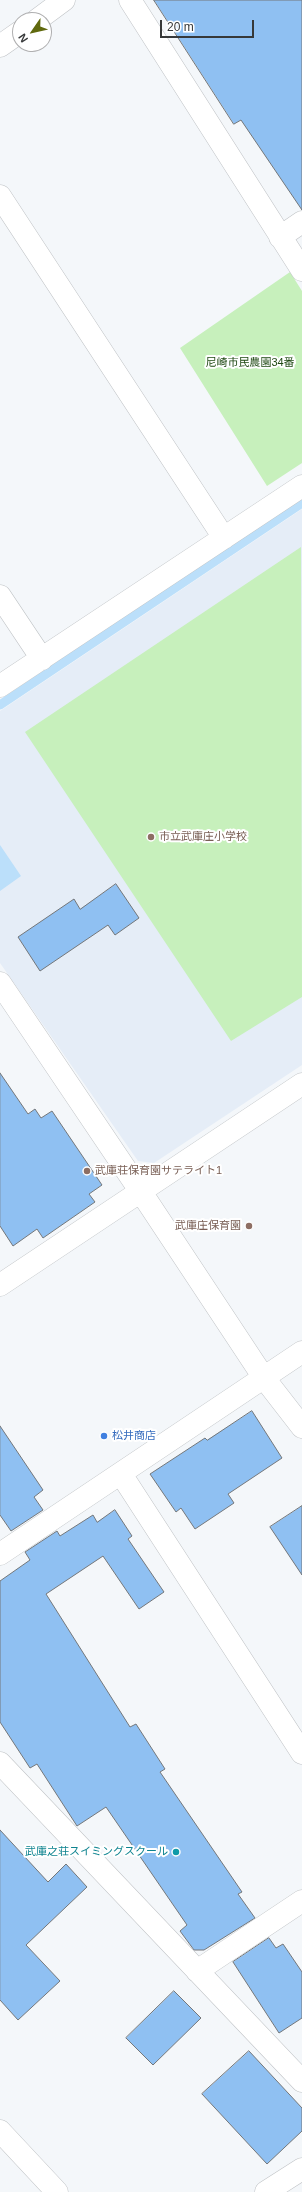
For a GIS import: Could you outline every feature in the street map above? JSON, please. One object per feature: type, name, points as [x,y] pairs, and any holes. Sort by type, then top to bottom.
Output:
[{"type":"street","points":[[48,12],[64,0]]},
{"type":"street","points":[[130,0],[302,270]]},
{"type":"street","points":[[0,46],[12,38]]},
{"type":"street","points":[[0,196],[224,538]]},
{"type":"street","points":[[280,237],[302,222]]},
{"type":"street","points":[[0,686],[302,486]]},
{"type":"street","points":[[0,596],[42,659]]},
{"type":"street","points":[[0,983],[142,1192],[264,1378],[302,1427]]},
{"type":"street","points":[[0,1285],[142,1192],[302,1084]]},
{"type":"street","points":[[0,1554],[302,1352]]},
{"type":"street","points":[[120,1474],[302,1753]]},
{"type":"street","points":[[0,1763],[302,2081]]},
{"type":"street","points":[[197,1971],[302,1902]]},
{"type":"street","points":[[0,2131],[57,2192]]},
{"type":"street","points":[[266,2192],[302,2169]]},
{"type":"shaded area","name":"市立武庫庄小学校","points":[[302,509],[302,1065],[154,1163],[138,1161],[0,963],[0,711]]},
{"type":"green space","name":"尼崎市民農園34番","points":[[290,272],[302,291],[302,463],[267,486],[180,348]]},
{"type":"green space","points":[[301,547],[302,997],[231,1041],[25,732]]},
{"type":"water","points":[[0,845],[21,876],[0,891]]},
{"type":"building","points":[[154,0],[302,0],[302,210],[241,120],[234,124]]},
{"type":"building","points":[[116,884],[139,918],[115,935],[108,925],[40,971],[18,937],[74,899],[80,909]]},
{"type":"building","points":[[0,1073],[28,1114],[35,1109],[41,1118],[52,1111],[102,1185],[89,1194],[95,1202],[43,1238],[37,1229],[13,1246],[0,1226]]},
{"type":"building","points":[[252,1411],[282,1458],[228,1494],[234,1503],[195,1529],[181,1508],[176,1512],[150,1474],[205,1438],[207,1440]]},
{"type":"building","points":[[0,1426],[43,1490],[34,1497],[43,1510],[11,1531],[0,1515]]},
{"type":"building","points":[[302,1506],[302,1575],[270,1527]]},
{"type":"building","points":[[115,1510],[132,1536],[128,1539],[164,1592],[139,1609],[103,1556],[46,1594],[130,1727],[136,1724],[165,1769],[160,1772],[242,1892],[238,1894],[255,1918],[204,1950],[194,1950],[180,1931],[187,1925],[106,1807],[77,1826],[37,1764],[30,1768],[0,1722],[0,1581],[30,1560],[25,1552],[57,1531],[60,1536],[93,1515],[97,1522]]},
{"type":"building","points":[[0,1830],[48,1882],[66,1864],[87,1887],[26,1945],[60,1981],[18,2020],[0,2000]]},
{"type":"building","points":[[269,1938],[276,1948],[283,1944],[302,1972],[302,2018],[279,2033],[233,1962]]},
{"type":"building","points":[[174,1991],[201,2018],[153,2065],[126,2038]]},
{"type":"building","points":[[249,2051],[302,2108],[302,2131],[267,2164],[202,2094]]},
{"type":"waterway","points":[[0,705],[302,503]]},
{"type":"place","name":"市立武庫庄小学校","points":[[151,837]]},
{"type":"place","name":"武庫荘保育園サテライト1","points":[[87,1171]]},
{"type":"place","name":"武庫庄保育園","points":[[249,1226]]},
{"type":"place","name":"松井商店","points":[[104,1436]]},
{"type":"place","name":"武庫之荘スイミングスクール","points":[[176,1852]]}]
